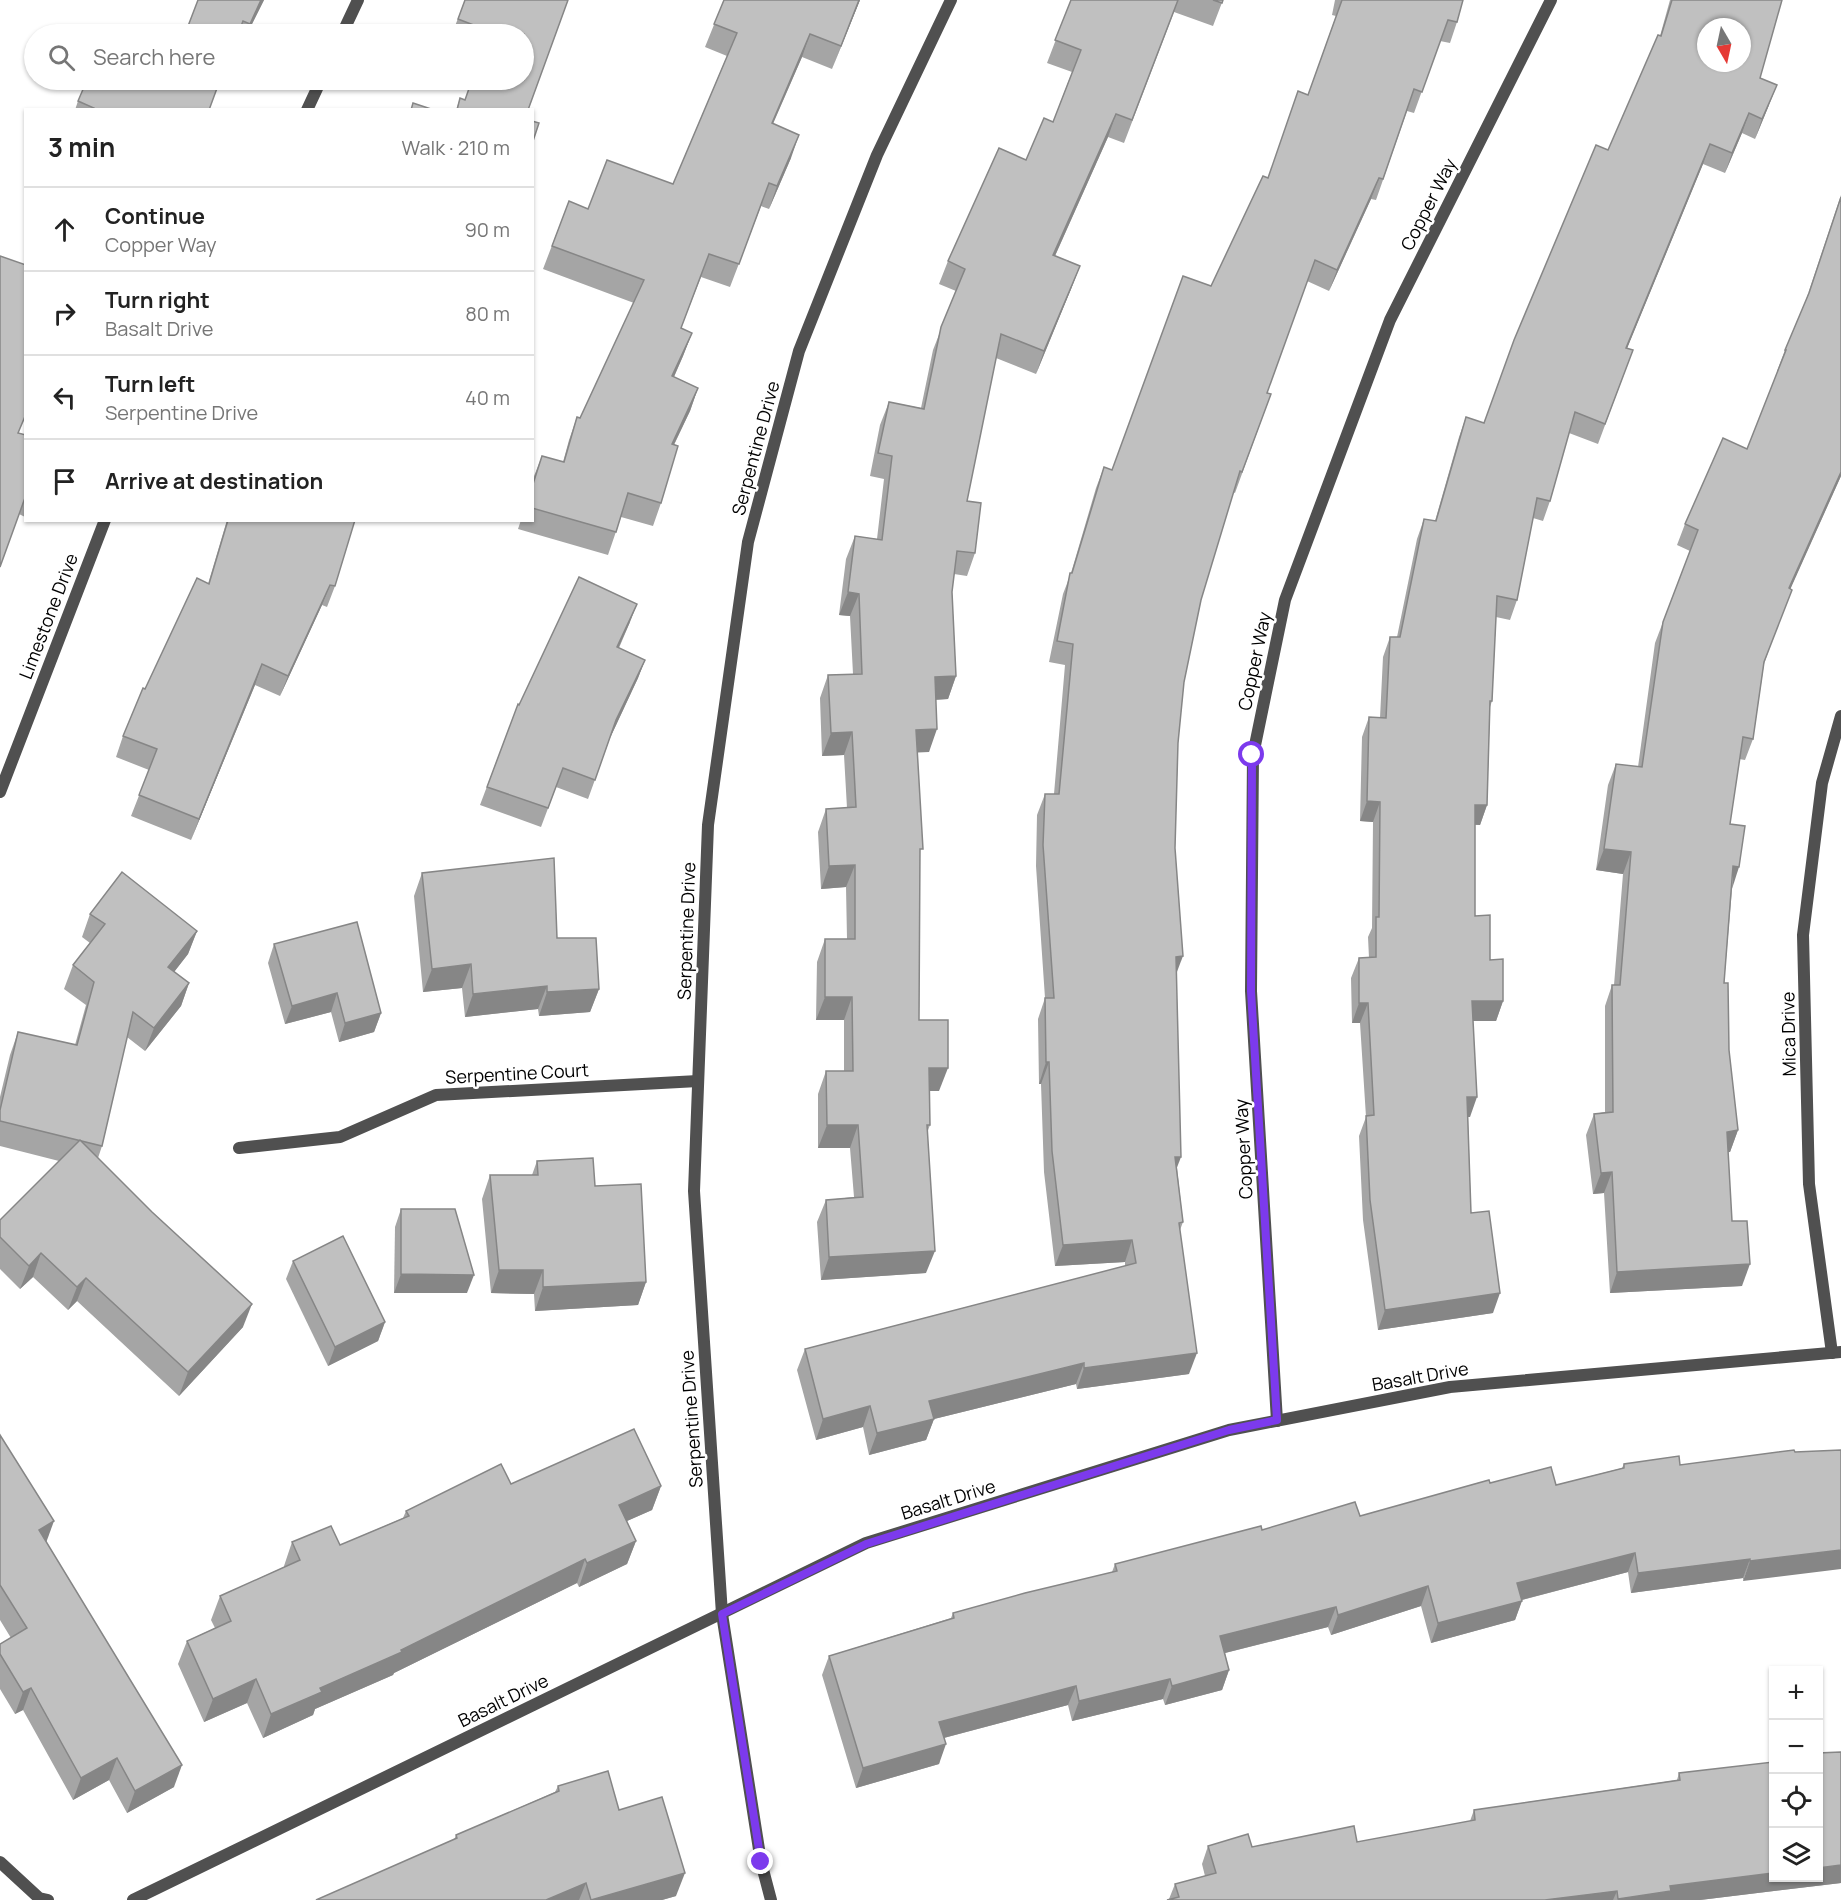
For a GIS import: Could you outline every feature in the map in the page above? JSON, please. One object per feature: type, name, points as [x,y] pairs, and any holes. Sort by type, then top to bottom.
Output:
[{"type":"street","points":[[347,24],[358,0]]},
{"type":"street","name":"Serpentine Drive","points":[[771,1900],[761,1862],[722,1614],[694,1191],[708,825],[748,542],[799,351],[878,155],[951,0]]},
{"type":"street","name":"Copper Way","points":[[1277,1420],[1251,991],[1252,755],[1285,600],[1390,320],[1551,0]]},
{"type":"street","points":[[308,108],[316,90]]},
{"type":"street","name":"Limestone Drive","points":[[0,792],[104,522]]},
{"type":"street","name":"Mica Drive","points":[[1837,1353],[1809,1184],[1803,935],[1822,783],[1841,716]]},
{"type":"street","name":"Serpentine Court","points":[[239,1148],[340,1137],[436,1095],[698,1081]]},
{"type":"street","name":"Basalt Drive","points":[[133,1900],[866,1544],[1229,1430],[1277,1420],[1450,1387],[1837,1353]]},
{"type":"street","points":[[0,1862],[39,1898],[48,1900]]},
{"type":"building","points":[[198,0],[261,0],[250,24],[243,21],[242,24],[189,24]]},
{"type":"building","points":[[465,0],[568,0],[529,108],[458,108],[460,98],[465,100],[468,90],[534,90],[534,24],[471,24],[458,19]]},
{"type":"building","points":[[724,0],[859,0],[841,46],[810,34],[772,123],[799,135],[777,186],[769,183],[739,264],[709,254],[681,328],[692,333],[672,376],[698,388],[672,444],[678,446],[661,503],[628,493],[616,532],[534,509],[534,481],[542,456],[564,462],[577,417],[580,418],[644,280],[552,246],[569,201],[588,209],[607,160],[673,184],[737,33],[714,24]]},
{"type":"building","points":[[1071,0],[1178,0],[1132,120],[1116,114],[1053,255],[1080,266],[1044,351],[1001,334],[967,501],[981,503],[975,553],[957,551],[952,592],[956,676],[935,677],[937,729],[916,730],[923,849],[920,849],[919,1020],[948,1020],[948,1068],[929,1068],[930,1125],[927,1125],[935,1251],[829,1257],[826,1200],[863,1197],[858,1125],[827,1125],[826,1071],[853,1071],[852,997],[825,997],[825,939],[855,939],[855,865],[829,866],[826,809],[856,807],[852,732],[831,733],[828,675],[862,674],[859,594],[848,592],[855,536],[882,540],[892,456],[878,453],[889,402],[924,409],[941,327],[965,269],[948,261],[999,148],[1026,160],[1044,118],[1053,122],[1081,50],[1055,40]]},
{"type":"building","points":[[1342,0],[1463,0],[1457,22],[1448,20],[1422,92],[1414,89],[1383,179],[1379,178],[1337,270],[1315,260],[1267,393],[1271,394],[1242,472],[1240,471],[1201,600],[1184,682],[1178,743],[1175,848],[1183,956],[1176,957],[1181,1157],[1175,1157],[1183,1222],[1179,1223],[1197,1353],[1084,1368],[1084,1363],[929,1401],[934,1419],[877,1433],[870,1406],[823,1419],[805,1349],[1136,1263],[1132,1240],[1063,1245],[1052,1151],[1049,1062],[1046,1062],[1045,998],[1054,998],[1043,845],[1045,794],[1059,794],[1073,644],[1057,641],[1070,573],[1072,573],[1104,467],[1112,470],[1183,276],[1211,286],[1263,176],[1268,178],[1298,91],[1308,95]]},
{"type":"building","points":[[1672,0],[1782,0],[1760,78],[1777,85],[1762,119],[1749,113],[1732,153],[1710,144],[1626,348],[1633,350],[1605,424],[1575,412],[1550,501],[1537,498],[1517,600],[1497,596],[1492,701],[1490,701],[1487,805],[1475,805],[1475,916],[1490,915],[1490,960],[1503,959],[1503,1001],[1472,1001],[1477,1097],[1467,1097],[1471,1213],[1489,1211],[1500,1293],[1385,1310],[1370,1200],[1366,1116],[1374,1115],[1368,1003],[1359,1003],[1359,958],[1376,957],[1376,917],[1379,917],[1380,802],[1367,801],[1369,717],[1386,718],[1390,637],[1400,637],[1424,519],[1436,521],[1466,417],[1484,423],[1514,340],[1596,145],[1608,150],[1658,35],[1661,36]]},
{"type":"building","points":[[83,90],[216,90],[210,108],[94,108],[78,101]]},
{"type":"building","points":[[413,103],[428,108],[412,108]]},
{"type":"building","points":[[534,122],[539,123],[534,138]]},
{"type":"building","points":[[1841,197],[1841,472],[1789,588],[1792,590],[1764,662],[1753,739],[1743,737],[1730,824],[1745,826],[1739,867],[1733,866],[1724,983],[1728,983],[1729,1050],[1738,1130],[1727,1132],[1732,1221],[1747,1221],[1750,1264],[1617,1272],[1612,1172],[1601,1173],[1594,1114],[1613,1112],[1612,985],[1620,985],[1631,852],[1604,849],[1616,764],[1642,767],[1663,622],[1698,530],[1685,524],[1723,438],[1747,449],[1809,293]]},
{"type":"building","points":[[0,256],[24,264],[24,419],[18,433],[24,434],[24,501],[0,567]]},
{"type":"building","points":[[227,522],[354,522],[335,586],[330,585],[288,676],[262,664],[199,819],[139,795],[157,749],[123,736],[143,688],[145,689],[197,578],[209,584]]},
{"type":"building","points":[[579,577],[637,604],[617,647],[645,660],[616,720],[595,780],[563,768],[548,808],[487,787],[518,704]]},
{"type":"building","points":[[554,858],[557,938],[596,938],[599,989],[547,992],[547,986],[473,994],[471,964],[432,969],[422,873]]},
{"type":"building","points":[[122,872],[197,931],[168,967],[189,983],[154,1028],[133,1012],[102,1146],[0,1121],[0,1110],[18,1032],[77,1045],[94,982],[73,965],[105,924],[90,914]]},
{"type":"building","points":[[357,922],[381,1013],[345,1023],[337,993],[292,1006],[274,944]]},
{"type":"building","points":[[80,1140],[152,1212],[252,1304],[188,1372],[86,1278],[77,1287],[41,1253],[29,1266],[0,1237],[0,1220]]},
{"type":"building","points":[[593,1158],[595,1186],[641,1184],[646,1282],[543,1287],[543,1270],[499,1270],[490,1175],[538,1175],[537,1161]]},
{"type":"building","points":[[401,1209],[455,1209],[474,1275],[401,1274]]},
{"type":"building","points":[[343,1236],[385,1322],[335,1347],[293,1261]]},
{"type":"building","points":[[634,1429],[661,1486],[619,1505],[636,1541],[587,1563],[585,1559],[401,1650],[402,1652],[320,1688],[322,1692],[271,1714],[256,1679],[213,1699],[187,1641],[231,1621],[220,1596],[300,1560],[292,1542],[331,1526],[340,1545],[409,1516],[406,1511],[501,1464],[511,1484]]},
{"type":"building","points":[[0,1435],[54,1521],[39,1530],[182,1765],[135,1791],[117,1758],[81,1778],[31,1688],[23,1692],[0,1654],[0,1644],[27,1628],[0,1585]]},
{"type":"building","points":[[1794,1450],[1795,1452],[1841,1450],[1841,1550],[1638,1573],[1635,1553],[1517,1583],[1522,1601],[1438,1623],[1428,1586],[1338,1615],[1336,1607],[1220,1636],[1229,1670],[1172,1686],[1170,1679],[1079,1701],[1076,1686],[939,1722],[946,1744],[863,1768],[829,1656],[954,1618],[953,1613],[1117,1571],[1115,1564],[1261,1526],[1262,1530],[1355,1502],[1360,1516],[1489,1480],[1490,1483],[1551,1467],[1556,1485],[1624,1468],[1624,1464],[1679,1456],[1680,1465]]},
{"type":"building","points":[[1841,1752],[1841,1865],[1823,1867],[1823,1774],[1823,1753]]},
{"type":"building","points":[[1769,1762],[1769,1874],[1670,1886],[1671,1891],[1618,1899],[1617,1891],[1545,1900],[1167,1900],[1179,1897],[1175,1884],[1216,1873],[1208,1846],[1248,1834],[1252,1847],[1354,1826],[1357,1842],[1475,1820],[1474,1810],[1680,1780],[1679,1773]]},
{"type":"building","points":[[608,1771],[619,1810],[662,1797],[685,1873],[591,1900],[586,1883],[546,1900],[316,1900],[457,1838],[456,1835],[559,1791],[558,1786]]},
{"type":"route","points":[[761,1862],[722,1614],[866,1544],[1229,1430],[1277,1420],[1251,991],[1252,755]]}]
